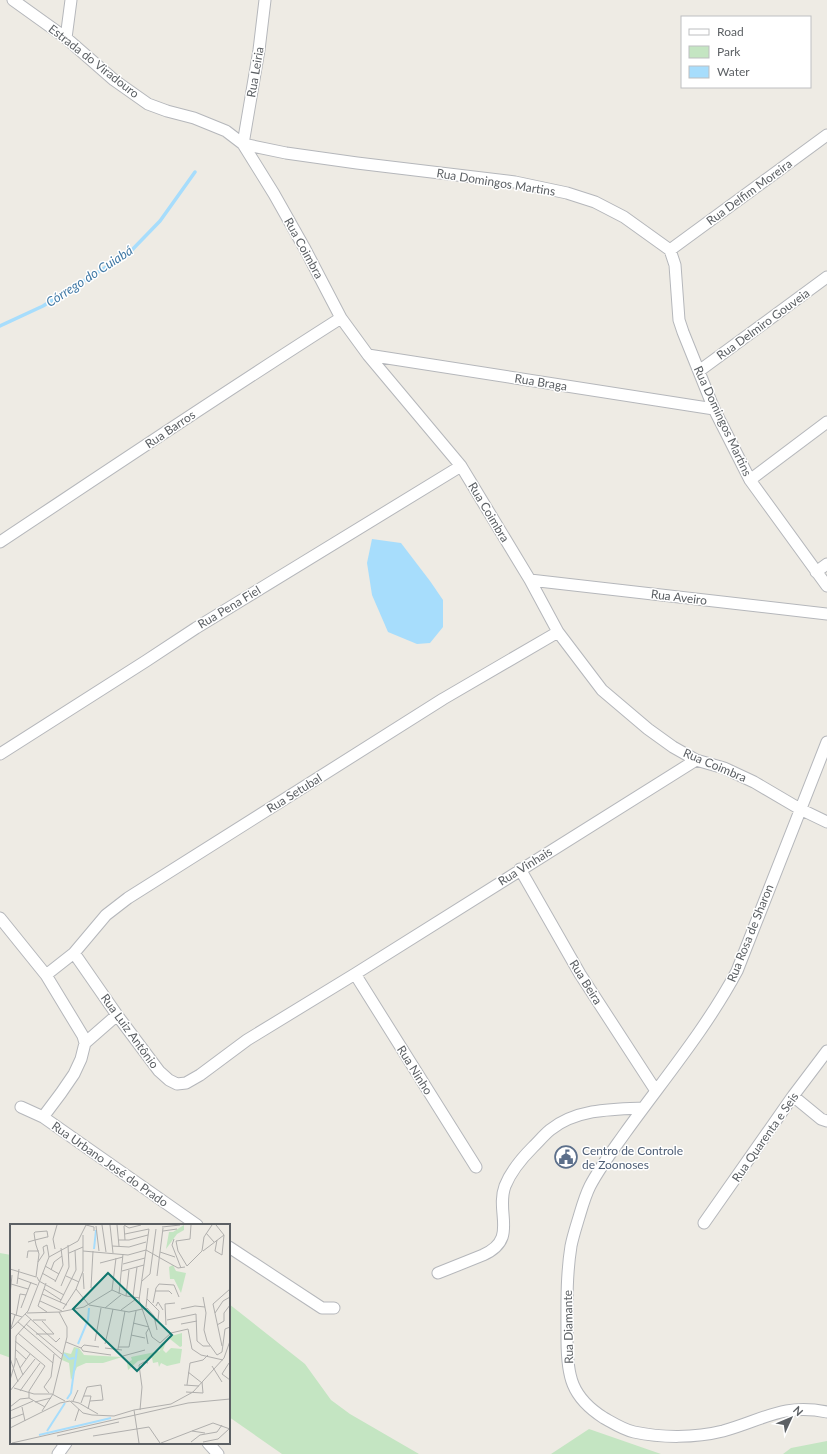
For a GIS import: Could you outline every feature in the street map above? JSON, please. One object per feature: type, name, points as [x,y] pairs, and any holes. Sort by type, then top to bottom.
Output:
[{"type":"street","name":"Estrada do Viradouro","points":[[13,0],[66,38],[114,80],[148,104],[194,118],[226,131],[243,144]]},
{"type":"street","points":[[66,38],[71,0]]},
{"type":"street","name":"Rua Leiria","points":[[243,144],[259,50],[265,0]]},
{"type":"street","name":"Rua Delfim Moreira","points":[[670,250],[827,135]]},
{"type":"street","name":"Rua Domingos Martins","points":[[243,144],[286,153],[357,163],[515,182],[567,193],[596,202],[618,214],[659,241],[670,250],[675,265],[680,320],[683,332],[714,409],[750,480],[827,586]]},
{"type":"street","name":"Rua Coimbra","points":[[243,144],[305,249],[341,318],[368,355],[461,466],[530,580],[558,632],[602,690],[648,729],[673,747],[696,760],[724,768],[754,782],[800,808]]},
{"type":"street","name":"Rua Delmiro Gouveia","points":[[699,371],[827,277]]},
{"type":"street","name":"Rua Barros","points":[[0,542],[221,395],[341,318]]},
{"type":"street","name":"Rua Braga","points":[[368,355],[714,409]]},
{"type":"street","points":[[750,480],[827,422]]},
{"type":"street","name":"Rua Pena Fiel","points":[[0,754],[196,628],[461,466]]},
{"type":"street","points":[[816,572],[827,564]]},
{"type":"street","name":"Rua Aveiro","points":[[530,580],[827,614]]},
{"type":"street","name":"Rua Setubal","points":[[46,975],[74,953],[106,915],[128,898],[443,699],[558,632]]},
{"type":"street","name":"Rua Rosa de Sharon","points":[[643,1108],[672,1071],[728,989],[827,742]]},
{"type":"street","name":"Rua Vinhais","points":[[200,1075],[247,1040],[696,760]]},
{"type":"street","points":[[800,808],[827,822]]},
{"type":"street","name":"Rua Beira","points":[[520,869],[580,974],[656,1091]]},
{"type":"street","points":[[0,918],[46,975],[83,1036],[85,1043],[81,1059],[74,1074],[43,1118]]},
{"type":"street","name":"Rua Luiz Antônio","points":[[74,953],[117,1014],[159,1070],[169,1080],[177,1084],[186,1083],[200,1075]]},
{"type":"street","name":"Rua Ninho","points":[[355,974],[476,1167]]},
{"type":"street","points":[[85,1043],[117,1014]]},
{"type":"street","name":"Rua Quarenta e Seis","points":[[704,1223],[793,1096],[827,1051]]},
{"type":"street","points":[[793,1096],[821,1119],[827,1121]]},
{"type":"street","name":"Rua Urbano José do Prado","points":[[21,1107],[43,1118],[196,1224]]},
{"type":"street","points":[[438,1273],[483,1256],[499,1245],[503,1237],[503,1197],[505,1186],[513,1170],[528,1152],[551,1129],[568,1120],[592,1112],[643,1108]]},
{"type":"street","name":"Rua Diamante","points":[[643,1108],[590,1187],[571,1245],[567,1278],[567,1354],[570,1379],[578,1395],[593,1410],[612,1423],[632,1432],[654,1435],[688,1436],[722,1431],[772,1414],[792,1409],[814,1409],[827,1412]]},
{"type":"street","points":[[230,1248],[322,1308],[334,1308]]},
{"type":"street","points":[[58,1454],[65,1444]]},
{"type":"street","points":[[209,1444],[218,1454]]},
{"type":"green space","points":[[0,1253],[10,1255],[10,1358],[0,1354]]},
{"type":"green space","points":[[230,1305],[305,1364],[331,1400],[350,1414],[419,1454],[282,1454],[230,1418]]},
{"type":"green space","points":[[589,1429],[661,1454],[551,1454]]},
{"type":"green space","points":[[827,1441],[827,1454],[783,1454],[791,1448]]},
{"type":"water","points":[[372,539],[401,543],[443,600],[443,627],[430,643],[417,644],[388,632],[372,595],[367,563]]},
{"type":"waterway","name":"Córrego do Cuiabá","points":[[0,326],[43,306],[129,253],[160,221],[195,172]]},
{"type":"place","name":"Centro de Controle de Zoonoses","points":[[566,1157]]}]
